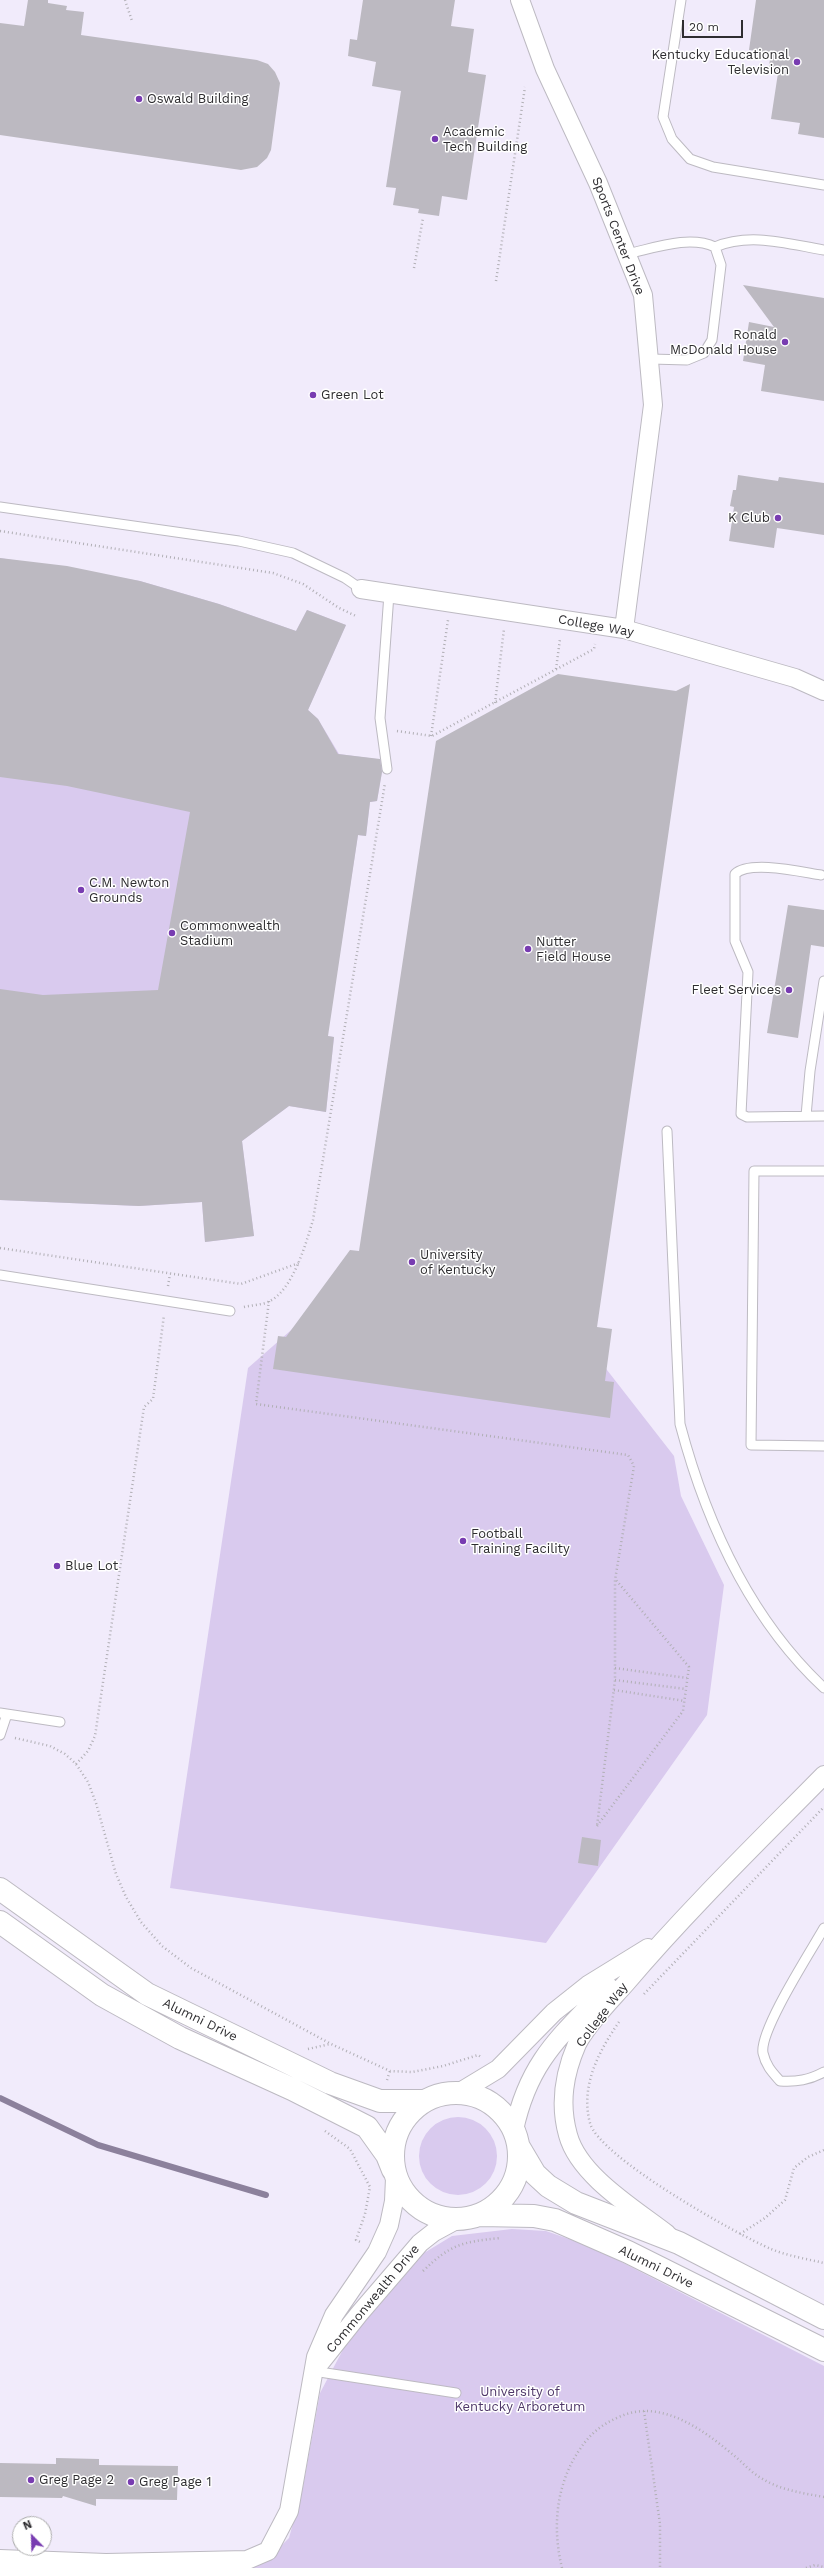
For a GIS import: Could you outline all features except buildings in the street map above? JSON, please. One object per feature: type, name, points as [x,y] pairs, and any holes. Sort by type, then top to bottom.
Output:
[{"type":"main road","name":"Alumni Drive","points":[[0,1889],[147,1994],[330,2083],[380,2101],[422,2101]]},
{"type":"main road","name":"Alumni Drive","points":[[0,1922],[102,1995],[180,2038],[292,2089],[367,2127],[387,2155],[394,2174]]},
{"type":"main road","points":[[460,2092],[477,2096],[492,2104],[505,2115],[516,2138],[519,2164],[515,2180],[506,2194],[495,2206],[480,2215],[458,2220],[442,2218],[427,2213],[414,2204],[403,2192],[394,2174],[393,2146],[400,2124],[422,2101],[441,2094],[460,2092]]},
{"type":"main road","name":"Alumni Drive","points":[[516,2138],[535,2174],[548,2186],[576,2203],[679,2243],[824,2318]]},
{"type":"main road","name":"Alumni Drive","points":[[480,2215],[534,2216],[555,2220],[628,2252],[824,2350]]},
{"type":"street","name":"Sports Center Drive","points":[[520,0],[545,69],[598,183],[643,295],[651,359],[653,405],[624,629]]},
{"type":"street","name":"College Way","points":[[361,589],[624,629],[795,678],[824,691]]},
{"type":"street","name":"College Way","points":[[679,2243],[596,2178],[577,2156],[568,2135],[564,2100],[564,2077],[578,2042],[663,1940],[824,1775]]},
{"type":"street","name":"College Way","points":[[460,2092],[498,2069],[554,2012],[583,1990],[663,1940]]},
{"type":"street","name":"College Way","points":[[516,2138],[525,2088],[536,2067],[553,2045],[640,1954]]},
{"type":"street","name":"Commonwealth Drive","points":[[11,2562],[102,2565],[247,2560],[268,2551],[289,2511],[316,2357],[334,2315],[377,2252],[389,2225],[394,2201],[394,2174]]},
{"type":"street","name":"Commonwealth Drive","points":[[313,2371],[420,2243],[434,2232],[458,2220]]},
{"type":"lane","points":[[681,0],[663,117],[672,139],[690,159],[713,167],[824,185]]},
{"type":"lane","points":[[627,254],[688,242],[703,242],[715,247],[731,240],[749,238],[824,250]]},
{"type":"lane","points":[[651,359],[687,360],[704,353],[712,340],[721,265],[715,247]]},
{"type":"lane","points":[[0,507],[239,541],[293,553],[345,578],[361,589]]},
{"type":"lane","points":[[387,769],[380,718],[389,594]]},
{"type":"lane","points":[[823,876],[766,867],[739,870],[734,874],[735,941],[748,972],[742,1114],[747,1117],[824,1116]]},
{"type":"lane","points":[[806,1116],[810,1071],[824,981]]},
{"type":"lane","points":[[667,1132],[679,1417],[688,1456],[709,1514],[732,1568],[769,1626],[810,1675],[824,1688]]},
{"type":"lane","points":[[824,1171],[754,1172],[751,1445],[824,1446]]},
{"type":"lane","points":[[0,1275],[230,1310]]},
{"type":"lane","points":[[0,1735],[3,1714],[60,1722]]},
{"type":"lane","points":[[824,1928],[766,2031],[763,2052],[768,2069],[780,2081],[797,2082],[812,2079],[824,2072]]},
{"type":"lane","points":[[313,2371],[456,2394]]},
{"type":"path","points":[[125,0],[132,21]]},
{"type":"path","points":[[496,281],[525,87]]},
{"type":"path","points":[[414,268],[423,218]]},
{"type":"path","points":[[0,531],[273,573],[303,584],[339,608],[356,616]]},
{"type":"path","points":[[431,736],[448,620]]},
{"type":"path","points":[[495,702],[504,628]]},
{"type":"path","points":[[556,670],[560,636]]},
{"type":"path","points":[[381,729],[431,736],[594,649],[596,641]]},
{"type":"path","points":[[230,1310],[269,1301],[279,1294],[300,1263],[313,1220],[387,769]]},
{"type":"path","points":[[0,1248],[241,1284],[300,1263]]},
{"type":"path","points":[[269,1301],[256,1404],[628,1455],[634,1466],[615,1580],[615,1680],[597,1826],[683,1711],[689,1667],[615,1580]]},
{"type":"path","points":[[76,1764],[88,1751],[95,1736],[144,1407],[153,1400],[163,1329]]},
{"type":"path","points":[[615,1668],[687,1678]]},
{"type":"path","points":[[615,1680],[686,1689]]},
{"type":"path","points":[[614,1690],[685,1701]]},
{"type":"path","points":[[31,1741],[65,1754],[76,1764],[88,1782],[96,1803],[116,1874],[126,1897],[141,1922],[162,1946],[191,1968],[331,2044],[390,2071],[412,2072],[443,2066],[478,2055]]},
{"type":"path","points":[[643,1996],[824,1807]]},
{"type":"path","points":[[620,2021],[601,2048],[593,2070],[587,2101],[590,2124],[601,2142],[638,2170],[696,2210],[740,2235],[774,2250],[824,2264]]},
{"type":"path","points":[[350,2149],[370,2187],[365,2214],[356,2240],[362,2243]]},
{"type":"path","points":[[740,2235],[766,2218],[785,2200],[794,2168],[808,2157],[824,2150]]},
{"type":"path","points":[[421,2274],[441,2254],[454,2246],[470,2242],[506,2238]]},
{"type":"path","points":[[644,2411],[660,2524],[660,2568]]},
{"type":"path","points":[[562,2568],[556,2521],[568,2466],[585,2442],[602,2424],[625,2414],[644,2411],[670,2415],[690,2424],[731,2453],[759,2477],[774,2485],[824,2497]]},
{"type":"path","points":[[806,2568],[815,2565],[824,2567]]},
{"type":"shaded area","name":"University of Kentucky","points":[[0,0],[824,0],[824,2568],[0,2568]]},
{"type":"green space","name":"Commonwealth Stadium","points":[[0,558],[140,581],[219,604],[296,631],[307,610],[346,625],[308,710],[318,719],[339,754],[384,760],[377,801],[370,802],[366,836],[358,835],[327,1036],[334,1037],[326,1112],[289,1106],[242,1141],[254,1236],[205,1242],[202,1202],[139,1206],[0,1200]]},
{"type":"green space","name":"Football Training Facility","points":[[356,1273],[593,1352],[674,1456],[681,1496],[724,1585],[707,1715],[546,1943],[170,1888],[248,1368]]},
{"type":"green space","points":[[458,2117],[473,2120],[480,2124],[490,2134],[494,2141],[497,2156],[494,2171],[490,2178],[480,2188],[473,2192],[458,2195],[443,2192],[436,2188],[426,2178],[422,2171],[419,2156],[422,2141],[426,2134],[436,2124],[443,2120]]},
{"type":"green space","name":"University of Kentucky Arboretum","points":[[512,2229],[546,2231],[592,2247],[824,2366],[824,2568],[250,2568],[265,2562],[289,2538],[303,2487],[320,2393],[346,2344],[424,2253],[452,2236]]},
{"type":"waterway","points":[[0,2098],[98,2145],[266,2195]]},
{"type":"place","name":"Kentucky Educational Television","points":[[797,62]]},
{"type":"place","name":"Oswald Building","points":[[139,99]]},
{"type":"place","name":"Academic Tech Building","points":[[435,139]]},
{"type":"place","name":"Ronald McDonald House","points":[[785,342]]},
{"type":"place","name":"Green Lot","points":[[313,395]]},
{"type":"place","name":"K Club","points":[[778,518]]},
{"type":"place","name":"C.M. Newton Grounds","points":[[81,890]]},
{"type":"place","name":"Commonwealth Stadium","points":[[172,933]]},
{"type":"place","name":"Nutter Field House","points":[[528,949]]},
{"type":"place","name":"Fleet Services","points":[[789,990]]},
{"type":"place","name":"University of Kentucky","points":[[412,1262]]},
{"type":"place","name":"Football Training Facility","points":[[463,1541]]},
{"type":"place","name":"Blue Lot","points":[[57,1566]]},
{"type":"place","name":"Greg Page 2","points":[[31,2480]]},
{"type":"place","name":"Greg Page 1","points":[[131,2482]]}]
